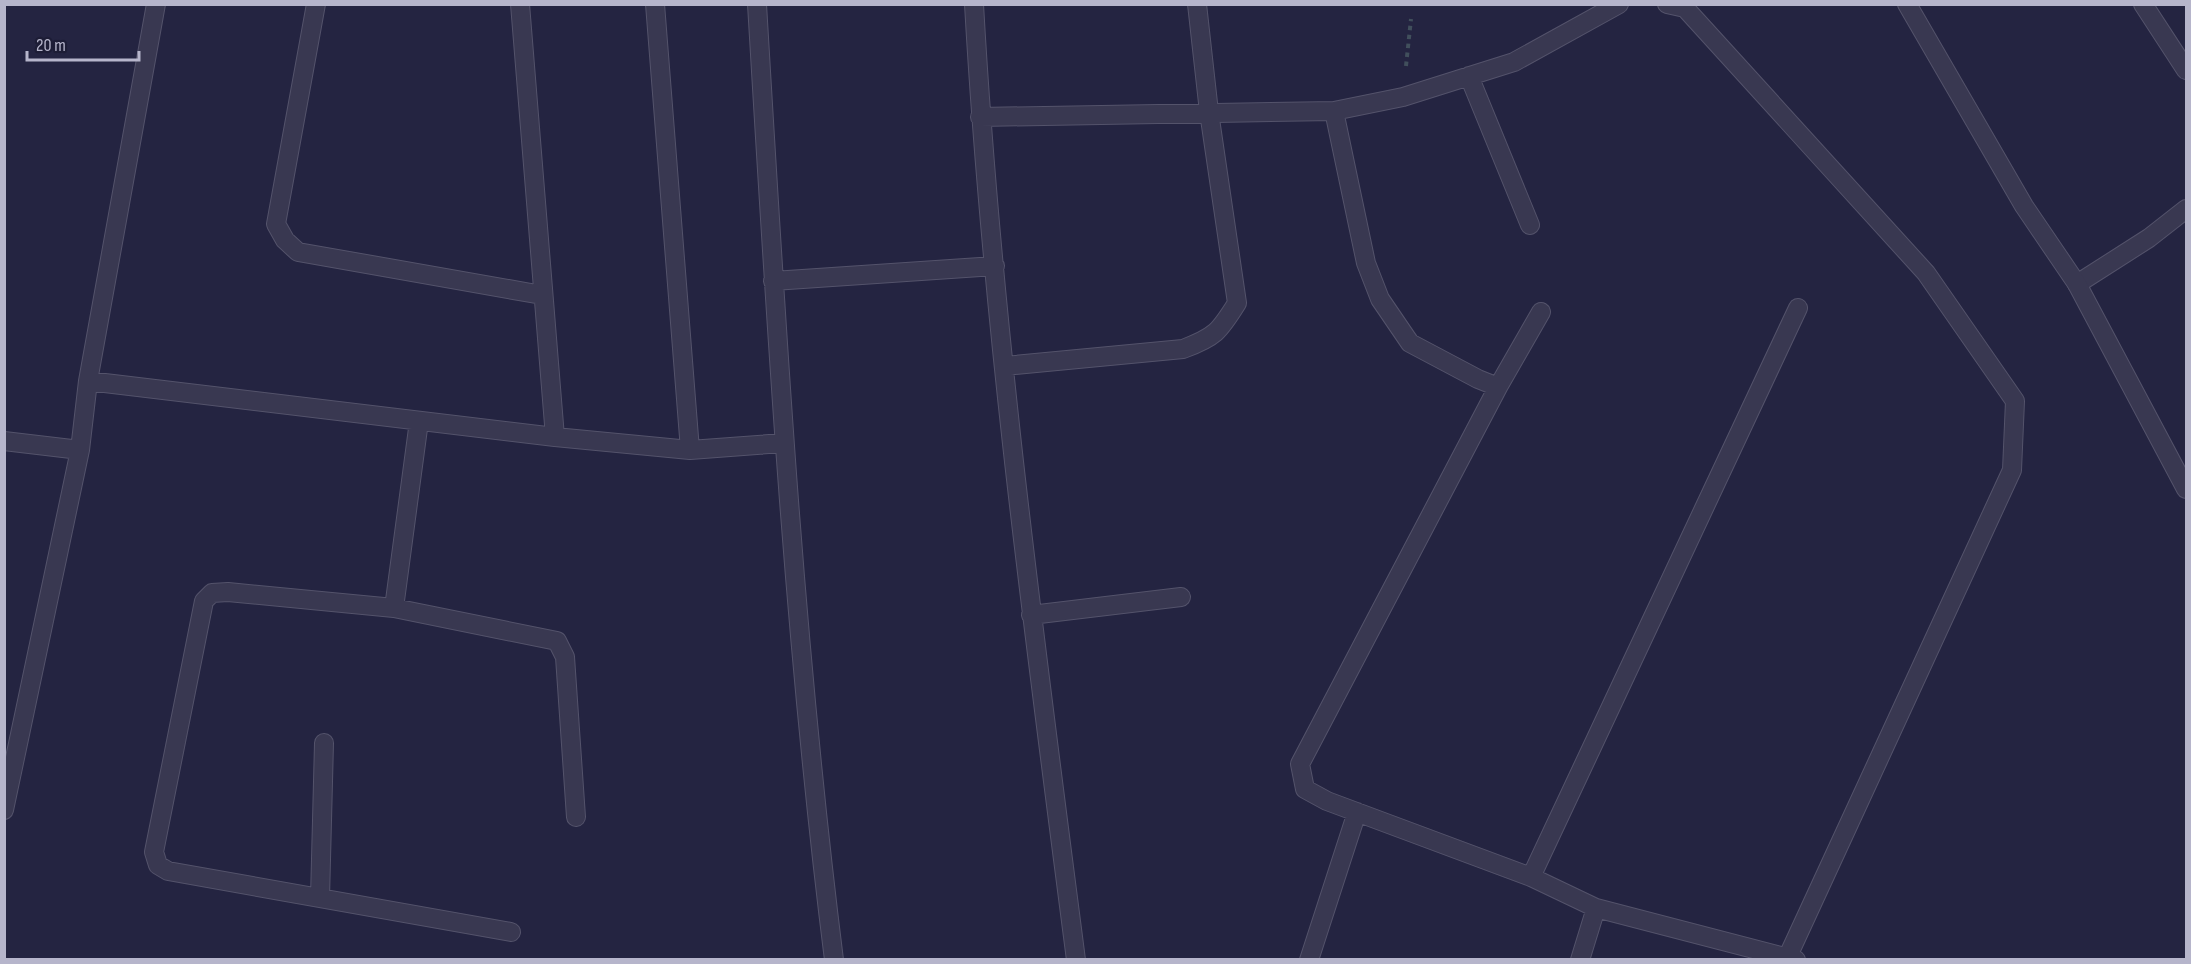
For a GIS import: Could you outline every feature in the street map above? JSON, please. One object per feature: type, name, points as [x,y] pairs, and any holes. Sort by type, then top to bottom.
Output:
[{"type":"street","points":[[4,810],[80,450],[88,381],[156,4]]},
{"type":"street","points":[[316,4],[276,224],[285,240],[298,252],[542,295]]},
{"type":"street","points":[[520,4],[555,437]]},
{"type":"street","points":[[655,4],[690,450]]},
{"type":"street","points":[[757,4],[783,443],[818,830],[834,960]]},
{"type":"street","points":[[974,4],[980,117],[1020,532],[1076,960]]},
{"type":"street","points":[[1004,366],[1183,350],[1206,340],[1221,330],[1237,303],[1209,112],[1197,4]]},
{"type":"street","points":[[980,117],[1334,111],[1403,97],[1514,62],[1619,4]]},
{"type":"street","points":[[1541,312],[1498,387],[1300,765],[1305,789],[1327,801],[1531,877],[1596,908],[1792,958],[2012,470],[2015,402],[1926,273],[1685,8],[1667,4]]},
{"type":"street","points":[[1907,4],[2024,206],[2077,284],[2187,489]]},
{"type":"street","points":[[2143,4],[2187,70]]},
{"type":"street","points":[[1469,76],[1530,225]]},
{"type":"street","points":[[1334,111],[1366,263],[1380,299],[1410,343],[1498,387]]},
{"type":"street","points":[[2077,284],[2149,238],[2187,209]]},
{"type":"street","points":[[773,281],[995,266]]},
{"type":"street","points":[[1531,877],[1798,308]]},
{"type":"street","points":[[88,381],[555,437],[690,450],[783,443]]},
{"type":"street","points":[[394,608],[419,421]]},
{"type":"street","points":[[4,441],[80,450]]},
{"type":"street","points":[[511,932],[168,872],[158,865],[154,852],[204,601],[212,593],[228,592],[394,608],[557,641],[566,657],[576,817]]},
{"type":"street","points":[[1031,615],[1181,597]]},
{"type":"street","points":[[320,898],[324,743]]},
{"type":"street","points":[[1309,960],[1357,812]]},
{"type":"street","points":[[1580,960],[1596,908]]},
{"type":"path","points":[[1403,97],[1411,19]]}]
